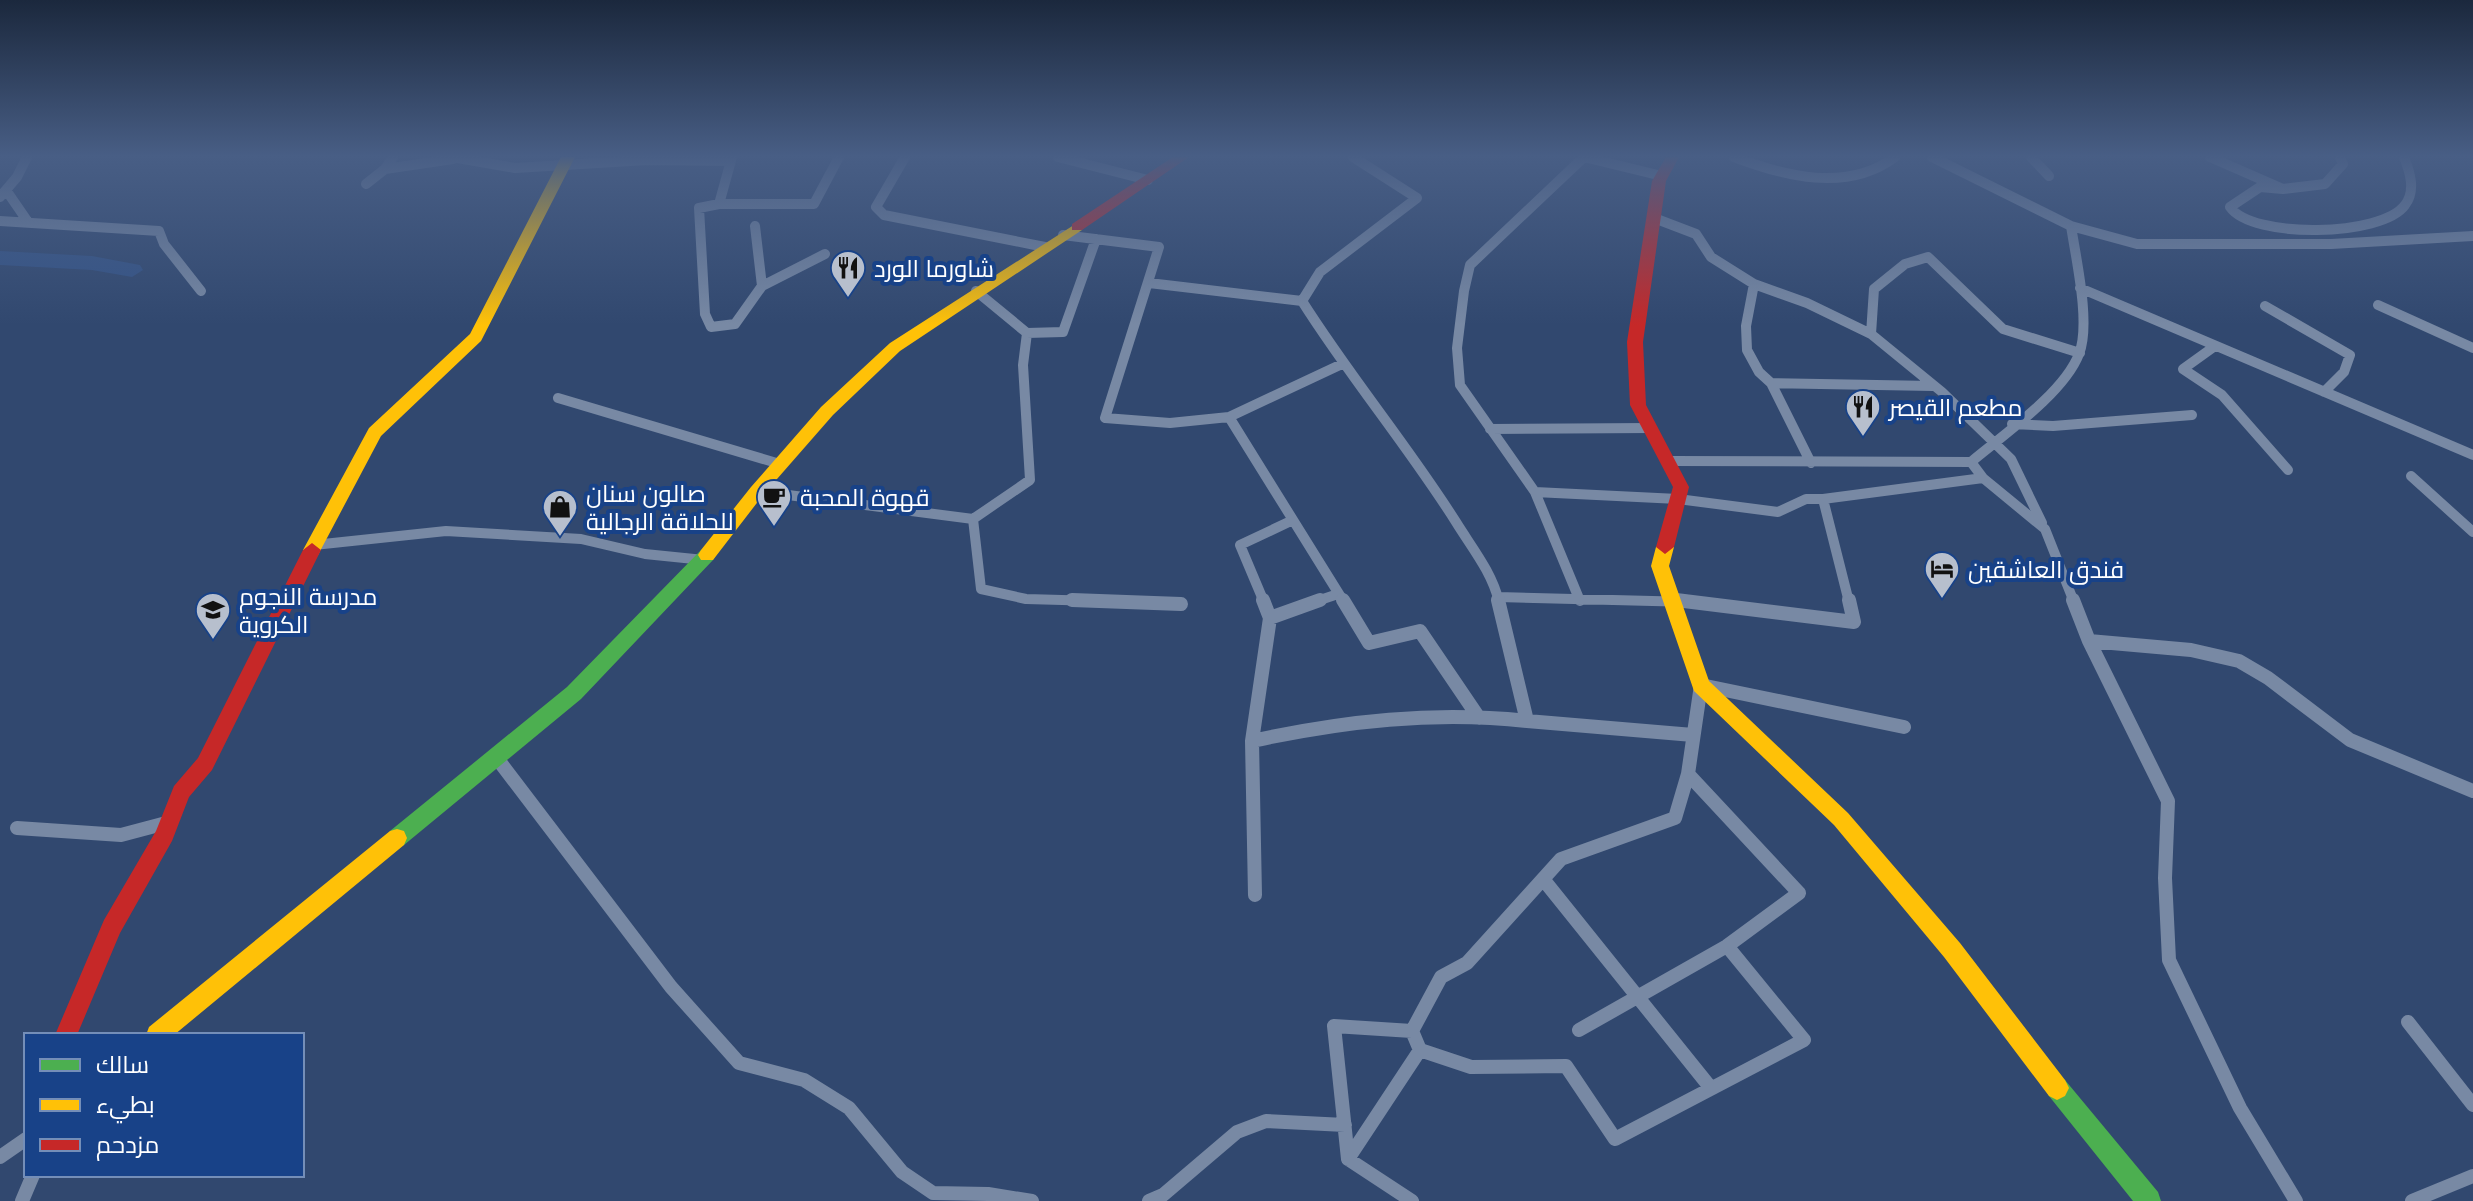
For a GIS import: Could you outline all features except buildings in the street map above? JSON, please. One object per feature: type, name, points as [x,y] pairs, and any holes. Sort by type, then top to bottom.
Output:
[{"type":"street","points":[[20,213],[28,222]]},
{"type":"street","points":[[67,1033],[112,927],[170,822],[181,792],[205,764],[314,545],[375,432],[476,337],[539,213]]},
{"type":"street","points":[[699,213],[705,314],[711,327],[735,324],[762,286],[825,254]]},
{"type":"street","points":[[882,213],[1045,247]]},
{"type":"street","points":[[159,1033],[574,693],[704,560],[757,491],[827,411],[895,347],[1097,213]]},
{"type":"street","points":[[1302,301],[1320,272],[1397,213]]},
{"type":"street","points":[[1525,213],[1470,265],[1457,348],[1460,385],[1535,492],[1580,601]]},
{"type":"street","points":[[1655,213],[1635,342],[1638,405],[1681,487],[1660,566],[1701,685],[1841,819],[1952,950],[2103,1148],[2149,1201]]},
{"type":"street","points":[[2045,213],[2071,226],[2137,244],[2331,244],[2473,236]]},
{"type":"street","points":[[2234,213],[2237,217],[2258,224],[2337,228],[2362,225],[2397,213]]},
{"type":"street","points":[[1654,218],[1683,224],[1708,246],[1711,257],[1754,284],[1807,303],[1871,334],[1933,386],[2011,459],[2045,529],[2089,641],[2168,801],[2165,878],[2169,960],[2240,1108],[2296,1201]]},
{"type":"street","points":[[0,221],[159,231],[164,244],[201,291]]},
{"type":"street","points":[[755,226],[762,286]]},
{"type":"street","points":[[1669,461],[1971,462],[2058,383],[2080,353],[2080,288],[2071,226]]},
{"type":"street","points":[[1063,235],[1159,247],[1105,418],[1170,423],[1229,417],[1342,364]]},
{"type":"street","points":[[976,291],[1002,309],[1027,333],[1063,332],[1096,239]]},
{"type":"street","points":[[1871,334],[1874,289],[1905,264],[1928,257],[2003,329],[2080,353]]},
{"type":"street","points":[[1149,283],[1302,301]]},
{"type":"street","points":[[1754,284],[1744,336],[1746,354],[1759,374],[1771,383],[1811,463]]},
{"type":"street","points":[[2080,288],[2473,455]]},
{"type":"street","points":[[1302,301],[1342,364],[1461,528],[1494,582],[1527,721]]},
{"type":"street","points":[[2378,305],[2395,310],[2439,335],[2473,348]]},
{"type":"street","points":[[2265,306],[2350,355],[2344,372],[2324,392]]},
{"type":"street","points":[[757,491],[973,519],[1030,480],[1023,365],[1027,333]]},
{"type":"street","points":[[2215,346],[2183,369],[2222,395],[2288,470]]},
{"type":"street","points":[[1771,383],[1933,386]]},
{"type":"street","points":[[558,398],[780,464]]},
{"type":"street","points":[[2012,424],[2053,426],[2192,415]]},
{"type":"street","points":[[1229,417],[1369,643],[1420,631],[1479,718]]},
{"type":"street","points":[[1490,429],[1651,428]]},
{"type":"street","points":[[1971,462],[1983,478],[2045,529]]},
{"type":"street","points":[[2411,476],[2473,532]]},
{"type":"street","points":[[1535,492],[1678,499],[1778,512],[1806,499],[1983,478]]},
{"type":"street","points":[[1498,597],[1540,596],[1580,601],[1672,600],[1854,622],[1823,499]]},
{"type":"street","points":[[973,519],[981,589],[988,592],[1026,599],[1181,604]]},
{"type":"street","points":[[1255,895],[1252,741],[1270,618],[1240,545],[1293,520]]},
{"type":"street","points":[[314,545],[446,531],[581,539],[645,554],[704,560]]},
{"type":"street","points":[[1270,618],[1338,594]]},
{"type":"street","points":[[2089,641],[2224,656],[2279,685],[2333,729],[2380,756],[2433,773],[2473,791]]},
{"type":"street","points":[[1701,685],[1904,727]]},
{"type":"street","points":[[1412,1031],[1441,977],[1467,963],[1561,859],[1675,818],[1688,774],[1701,685]]},
{"type":"street","points":[[1252,741],[1323,725],[1446,716],[1693,735]]},
{"type":"street","points":[[496,757],[671,987],[739,1063],[804,1080],[849,1108],[902,1172],[933,1193],[988,1194],[1032,1201]]},
{"type":"street","points":[[1579,1030],[1727,946],[1799,893],[1688,774]]},
{"type":"street","points":[[17,828],[121,835],[170,822]]},
{"type":"street","points":[[1543,879],[1710,1087]]},
{"type":"street","points":[[1412,1031],[1420,1050],[1471,1067],[1566,1066],[1615,1139],[1804,1040],[1727,946]]},
{"type":"street","points":[[2408,1022],[2473,1105]]},
{"type":"street","points":[[1348,1159],[1334,1026],[1412,1031]]},
{"type":"street","points":[[1348,1159],[1420,1050]]},
{"type":"street","points":[[1149,1201],[1163,1195],[1237,1132],[1266,1121],[1345,1125]]},
{"type":"street","points":[[0,1157],[24,1140]]},
{"type":"street","points":[[1348,1159],[1412,1201]]},
{"type":"street","points":[[2412,1201],[2473,1176]]},
{"type":"street","points":[[22,1201],[32,1177]]},
{"type":"waterway","points":[[0,258],[92,263],[132,270]]},
{"type":"traffic: fast","points":[[397,838],[574,693],[707,555]]},
{"type":"traffic: fast","points":[[2057,1088],[2149,1201]]},
{"type":"traffic: slow","points":[[312,550],[375,432],[476,337],[539,213]]},
{"type":"traffic: slow","points":[[707,555],[757,491],[827,411],[895,347],[1077,227]]},
{"type":"traffic: slow","points":[[1665,547],[1660,566],[1701,685],[1841,819],[1952,950],[2057,1088]]},
{"type":"traffic: slow","points":[[159,1033],[397,838]]},
{"type":"traffic: jam","points":[[1077,227],[1098,213]]},
{"type":"traffic: jam","points":[[1654,213],[1635,342],[1638,405],[1681,487],[1665,547]]},
{"type":"traffic: jam","points":[[67,1033],[112,927],[165,835],[181,792],[205,764],[312,550]]},
{"type":"place","name":"شاورما الورد","points":[[848,299]]},
{"type":"place","name":"مطعم القيصر","points":[[1863,438]]},
{"type":"place","name":"قهوة المحبة","points":[[774,528]]},
{"type":"place","name":"صالون سنان للحلاقة الرجالية","points":[[560,538]]},
{"type":"place","name":"فندق العاشقين","points":[[1942,600]]},
{"type":"place","name":"مدرسة النجوم الكروية","points":[[213,641]]}]
